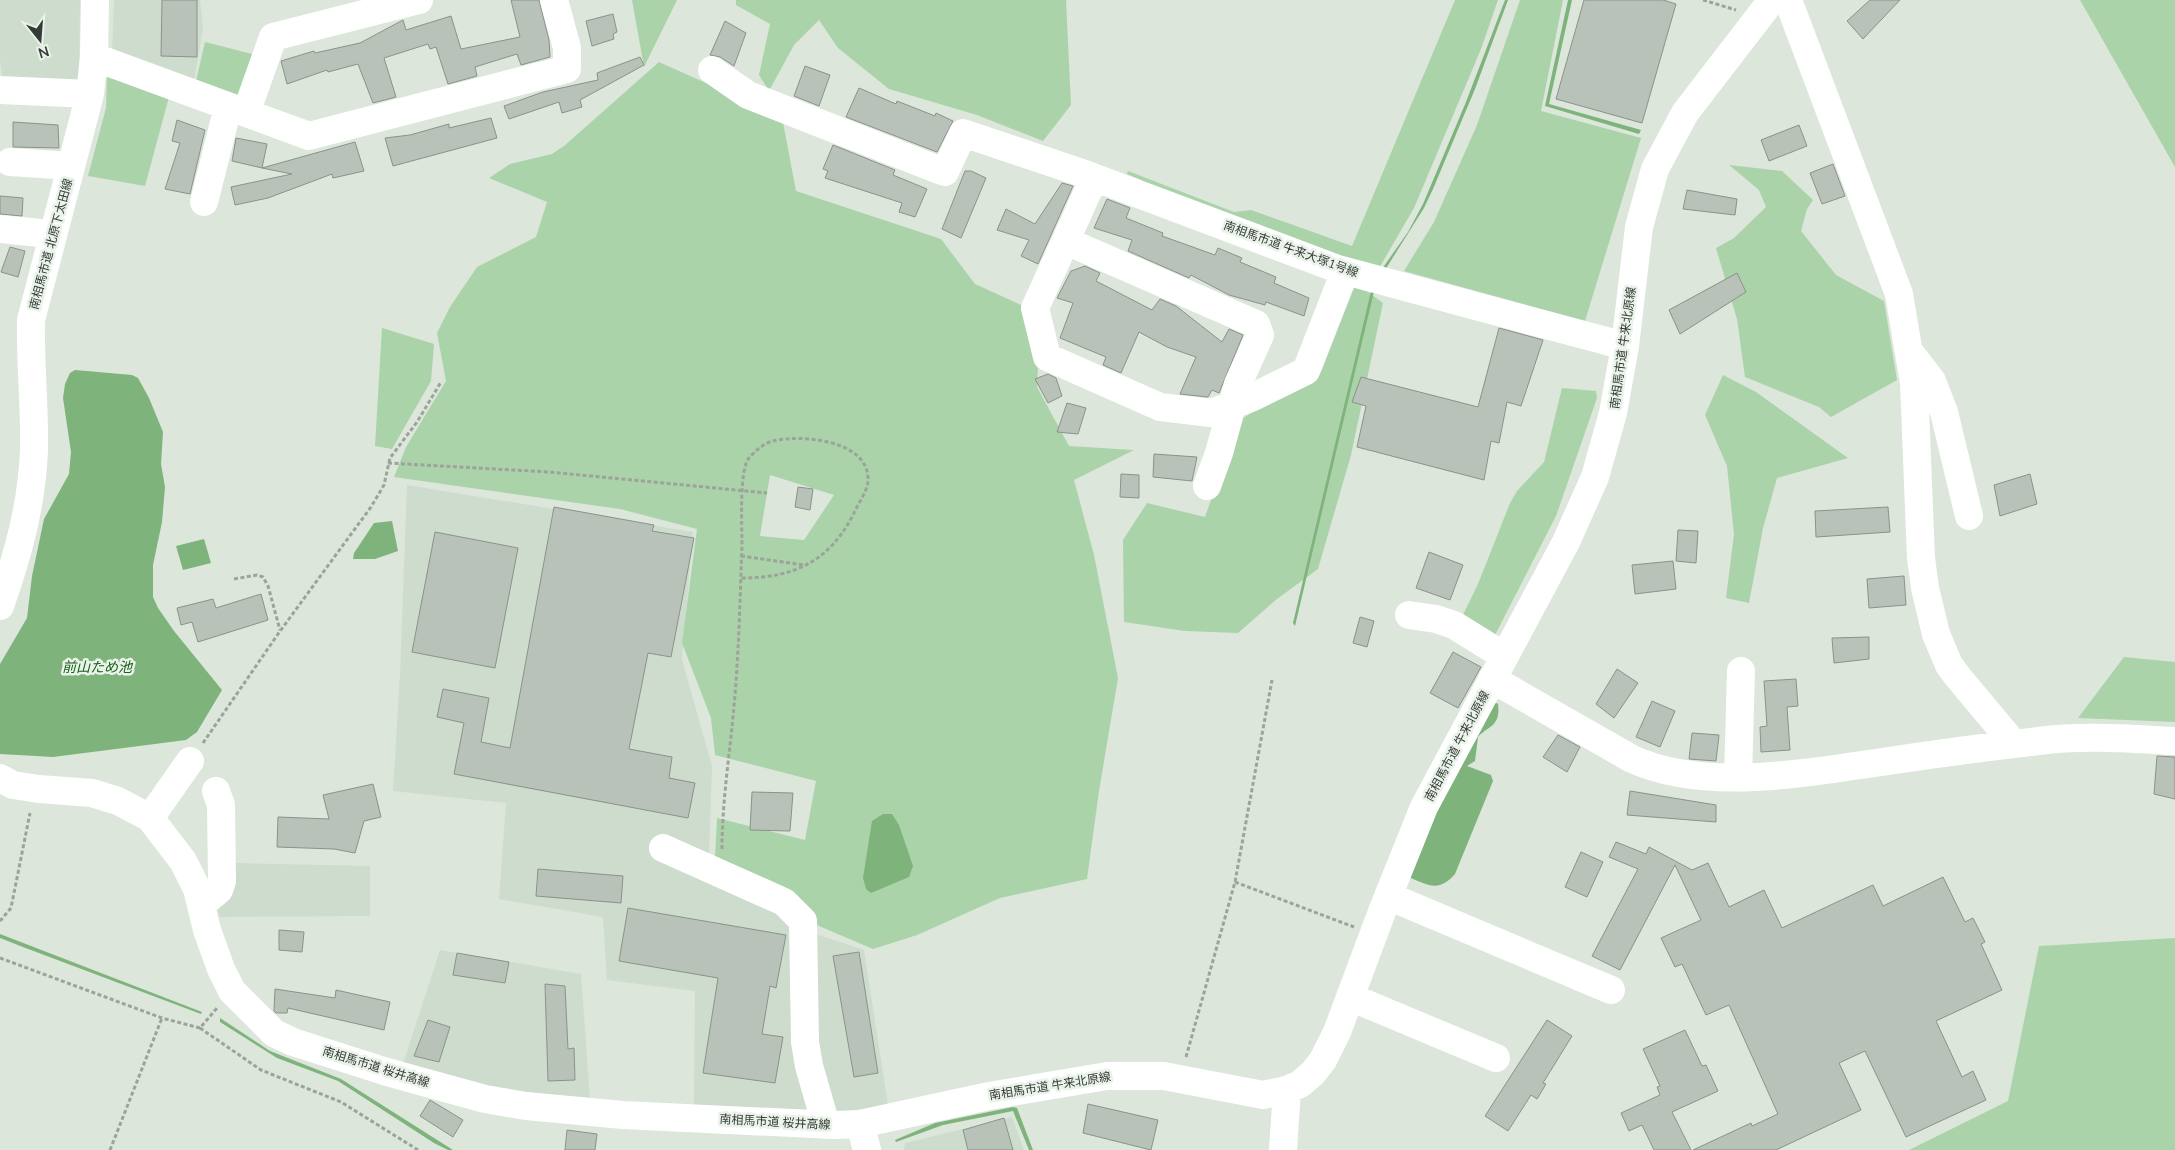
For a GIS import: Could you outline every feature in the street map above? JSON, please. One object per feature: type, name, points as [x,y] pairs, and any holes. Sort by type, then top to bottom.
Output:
[{"type":"street","name":"南相馬市道 北原下太田線","points":[[0,606],[13,569],[28,508],[34,451],[30,353],[31,320],[90,94],[94,57],[95,0]]},
{"type":"street","points":[[204,202],[237,110],[273,37],[419,0]]},
{"type":"street","points":[[94,57],[309,136],[566,69],[567,48],[554,0]]},
{"type":"street","points":[[1788,0],[1890,265],[1899,294],[1911,354],[1914,383],[1921,558],[1930,616],[1949,665],[2014,744]]},
{"type":"street","name":"南相馬市道 牛来北原線","points":[[860,1124],[1084,1078],[1130,1074],[1180,1080],[1256,1095],[1286,1090],[1300,1084],[1313,1073],[1323,1060],[1337,1032],[1424,807],[1566,542],[1595,477],[1613,413],[1625,346],[1639,227],[1654,170],[1685,113],[1766,8]]},
{"type":"street","name":"南相馬市道 牛来大塚1号線","points":[[712,70],[748,95],[946,172],[963,133],[1094,178],[1345,271],[1625,346]]},
{"type":"street","points":[[0,90],[90,94]]},
{"type":"street","points":[[10,162],[71,166]]},
{"type":"street","points":[[1094,178],[1036,308],[1048,357],[1160,407],[1211,414],[1306,371],[1345,271]]},
{"type":"street","points":[[0,229],[40,233],[52,237]]},
{"type":"street","points":[[1066,242],[1256,324],[1260,335],[1238,384],[1207,486]]},
{"type":"street","points":[[1911,354],[1932,381],[1944,412],[1969,516]]},
{"type":"street","points":[[1409,615],[1436,618],[1454,626],[1498,668],[1610,748],[1653,769],[1702,776],[1738,777],[1827,770],[2014,744],[2092,737],[2175,741]]},
{"type":"street","points":[[1738,777],[1741,670]]},
{"type":"street","points":[[150,818],[190,761]]},
{"type":"street","name":"南相馬市道 桜井高線","points":[[0,778],[13,785],[30,788],[92,793],[118,801],[150,818],[183,861],[197,889],[221,969],[232,991],[274,1033],[294,1042],[388,1072],[485,1099],[526,1106],[623,1115],[826,1125],[860,1124]]},
{"type":"street","points":[[201,905],[219,890],[222,881],[220,805],[216,790]]},
{"type":"street","points":[[663,848],[726,878],[784,902],[803,920],[805,1042],[811,1073],[826,1125]]},
{"type":"street","points":[[1388,896],[1611,990]]},
{"type":"street","points":[[1350,997],[1496,1058]]},
{"type":"street","points":[[1283,1150],[1286,1090]]},
{"type":"street","points":[[860,1124],[867,1150]]},
{"type":"path","points":[[1703,0],[1766,8]]},
{"type":"path","points":[[190,761],[281,630],[375,501],[384,485],[388,463],[417,422],[440,382]]},
{"type":"path","points":[[726,878],[722,859],[722,845],[736,686],[744,490],[742,476],[748,460],[762,446],[773,441],[832,442],[854,452],[862,460],[868,483],[846,528],[836,543],[818,560],[760,578],[741,578]]},
{"type":"path","points":[[388,463],[491,468],[767,493]]},
{"type":"path","points":[[741,556],[804,565]]},
{"type":"path","points":[[234,580],[257,575],[263,578],[268,586],[281,630]]},
{"type":"path","points":[[1180,1080],[1235,882],[1272,680]]},
{"type":"path","points":[[0,921],[11,908],[30,813]]},
{"type":"path","points":[[1235,882],[1373,935]]},
{"type":"path","points":[[0,958],[162,1018],[200,1028],[261,1070],[340,1102],[418,1150]]},
{"type":"path","points":[[200,1028],[232,991]]},
{"type":"path","points":[[110,1150],[162,1018]]},
{"type":"shaded area","points":[[0,0],[80,0],[79,87],[3,83],[0,61]]},
{"type":"shaded area","points":[[114,0],[200,0],[203,28],[194,81],[112,52]]},
{"type":"shaded area","points":[[632,0],[677,0],[644,67]]},
{"type":"shaded area","points":[[736,0],[1066,0],[1071,105],[1043,141],[977,115],[889,89],[838,48],[819,20],[794,45],[769,91],[759,75],[770,24],[736,5]]},
{"type":"shaded area","points":[[1455,0],[1498,0],[1481,49],[1414,208],[1378,270],[1147,187],[1141,180],[1127,174],[1128,171],[1234,212],[1251,210],[1352,246]]},
{"type":"shaded area","points":[[1520,0],[1563,0],[1541,111],[1641,138],[1585,321],[1404,271],[1434,222],[1477,125]]},
{"type":"shaded area","points":[[2080,0],[2175,0],[2175,167]]},
{"type":"shaded area","points":[[205,42],[256,55],[247,89],[235,98],[195,85]]},
{"type":"shaded area","points":[[659,62],[782,117],[796,191],[941,239],[975,284],[1030,309],[1039,344],[1037,387],[1069,446],[1134,450],[1074,480],[1094,555],[1118,678],[1099,791],[1087,879],[1000,898],[917,935],[873,949],[819,926],[783,894],[715,859],[717,818],[805,840],[816,781],[715,755],[711,718],[682,643],[697,529],[620,509],[394,477],[406,447],[446,381],[437,333],[450,307],[477,267],[536,237],[547,202],[489,178],[510,164],[552,154],[564,146]],"holes":[[[770,475],[834,495],[804,540],[760,536]]]},
{"type":"shaded area","points":[[107,74],[169,97],[145,186],[88,176],[106,108]]},
{"type":"shaded area","points":[[1729,165],[1782,171],[1813,200],[1807,209],[1801,231],[1836,275],[1884,301],[1897,380],[1831,417],[1819,407],[1745,377],[1737,319],[1716,248],[1734,238],[1766,207],[1759,190]]},
{"type":"shaded area","points":[[1356,283],[1383,303],[1351,455],[1318,569],[1277,599],[1238,633],[1185,631],[1124,622],[1123,540],[1147,503],[1205,517],[1235,432],[1243,418],[1321,372]]},
{"type":"shaded area","points":[[382,328],[434,344],[431,381],[392,449],[375,446]]},
{"type":"shaded area","points":[[1723,375],[1756,392],[1848,458],[1777,478],[1763,528],[1749,603],[1726,598],[1734,534],[1727,466],[1705,415]]},
{"type":"shaded area","points":[[1562,388],[1596,391],[1597,398],[1556,516],[1494,637],[1461,619],[1478,584],[1510,503],[1517,491],[1544,462]]},
{"type":"shaded area","points":[[407,485],[693,532],[682,660],[712,766],[709,856],[729,889],[815,934],[864,950],[888,1105],[841,1113],[694,1108],[695,991],[607,980],[603,917],[499,899],[506,803],[393,791],[400,675]]},
{"type":"shaded area","points":[[2124,657],[2175,662],[2175,722],[2078,718]]},
{"type":"shaded area","points":[[230,863],[370,866],[370,916],[220,917],[215,900]]},
{"type":"shaded area","points":[[2175,938],[2175,1150],[1909,1150],[2008,1101],[2039,946]]},
{"type":"shaded area","points":[[440,950],[581,974],[590,1099],[510,1092],[403,1064]]},
{"type":"shaded area","points":[[1012,1117],[1024,1150],[904,1150],[905,1143]]},
{"type":"water","points":[[1505,0],[1508,0],[1475,89],[1433,189],[1424,208],[1385,270],[1382,269],[1408,232],[1423,204],[1466,102]]},
{"type":"water","points":[[1568,0],[1572,0],[1549,104],[1641,130],[1639,134],[1545,106]]},
{"type":"water","points":[[1372,287],[1375,287],[1295,626],[1293,623]]},
{"type":"water","name":"前山ため池","points":[[75,370],[132,375],[138,378],[149,398],[163,432],[161,464],[165,487],[162,522],[153,565],[153,597],[158,608],[174,631],[222,690],[197,732],[186,740],[53,757],[0,754],[0,664],[27,618],[32,576],[44,519],[69,474],[71,452],[63,398],[65,384],[70,373]]},
{"type":"water","points":[[392,521],[398,551],[375,559],[353,559],[354,553],[374,523]]},
{"type":"water","points":[[204,539],[211,563],[183,570],[176,546]]},
{"type":"water","points":[[1493,701],[1498,704],[1495,722],[1478,737],[1475,761],[1467,766],[1491,775],[1493,781],[1455,874],[1443,884],[1433,886],[1408,877],[1439,804]]},
{"type":"water","points":[[883,814],[892,814],[899,825],[913,866],[909,877],[871,893],[866,889],[863,878],[872,821]]},
{"type":"water","points":[[0,934],[202,1012],[201,1014],[23,947],[0,938]]},
{"type":"water","points":[[220,1018],[270,1051],[341,1079],[453,1150],[448,1150],[434,1143],[338,1081],[277,1058],[220,1022]]},
{"type":"water","points":[[1013,1107],[1017,1108],[1033,1150],[1029,1150],[1013,1111],[943,1125],[896,1142],[895,1140],[935,1123]]},
{"type":"building","points":[[162,0],[197,0],[197,57],[161,56]]},
{"type":"building","points":[[511,0],[539,0],[549,40],[550,57],[521,65],[517,54],[475,67],[477,76],[448,84],[436,47],[430,49],[428,44],[384,58],[396,97],[373,103],[358,64],[328,72],[327,70],[287,84],[281,61],[314,51],[315,53],[360,43],[403,20],[406,30],[451,16],[461,49],[520,37]]},
{"type":"building","points":[[1584,0],[1663,0],[1676,4],[1642,123],[1556,99]]},
{"type":"building","points":[[1870,0],[1900,0],[1863,39],[1847,21]]},
{"type":"building","points":[[613,14],[617,32],[613,34],[614,39],[592,46],[586,21]]},
{"type":"building","points":[[725,21],[746,33],[734,66],[720,57],[710,55]]},
{"type":"building","points":[[640,57],[644,65],[580,100],[582,107],[562,113],[559,102],[509,119],[504,106],[543,92],[598,80],[597,73]]},
{"type":"building","points":[[805,66],[830,75],[819,106],[794,96]]},
{"type":"building","points":[[859,88],[896,104],[897,101],[935,116],[936,113],[953,121],[937,152],[846,117]]},
{"type":"building","points":[[491,118],[497,138],[393,166],[385,138],[410,135],[449,124],[449,128]]},
{"type":"building","points":[[177,120],[205,130],[190,194],[165,189],[180,143],[172,141]]},
{"type":"building","points":[[13,122],[58,125],[59,148],[13,147]]},
{"type":"building","points":[[1799,125],[1807,146],[1769,161],[1761,140]]},
{"type":"building","points":[[236,138],[267,144],[262,168],[232,161]]},
{"type":"building","points":[[355,142],[364,171],[333,178],[332,174],[268,198],[235,205],[231,187],[292,174],[262,168]]},
{"type":"building","points":[[833,145],[895,170],[893,175],[927,189],[915,217],[899,212],[902,203],[825,178],[828,171],[823,169]]},
{"type":"building","points":[[1833,164],[1845,196],[1822,204],[1810,173]]},
{"type":"building","points":[[965,171],[971,171],[986,178],[961,238],[942,229]]},
{"type":"building","points":[[1062,183],[1073,186],[1038,264],[1021,256],[1029,240],[997,230],[1006,209],[1035,224]]},
{"type":"building","points":[[1687,190],[1737,199],[1735,215],[1683,209]]},
{"type":"building","points":[[0,196],[23,198],[22,216],[0,214]]},
{"type":"building","points":[[1107,199],[1130,208],[1126,218],[1163,233],[1162,236],[1215,255],[1218,248],[1242,258],[1240,262],[1276,277],[1274,283],[1309,298],[1304,316],[1266,302],[1265,305],[1229,295],[1191,275],[1189,278],[1128,251],[1132,240],[1094,228]]},
{"type":"building","points":[[10,247],[25,251],[18,277],[1,272]]},
{"type":"building","points":[[1085,266],[1100,273],[1096,281],[1152,310],[1160,299],[1176,306],[1222,342],[1229,329],[1243,335],[1219,393],[1212,390],[1208,397],[1180,394],[1196,357],[1167,347],[1139,332],[1121,373],[1103,365],[1106,357],[1060,338],[1073,303],[1057,298],[1071,271]]},
{"type":"building","points":[[1737,273],[1746,292],[1680,334],[1669,310]]},
{"type":"building","points":[[1499,328],[1543,340],[1521,406],[1507,402],[1499,443],[1491,441],[1484,480],[1357,447],[1366,406],[1352,402],[1361,377],[1478,407]]},
{"type":"building","points":[[1048,374],[1056,378],[1062,396],[1048,403],[1035,379]]},
{"type":"building","points":[[1067,403],[1086,408],[1078,434],[1057,432]]},
{"type":"building","points":[[1154,454],[1197,457],[1192,481],[1153,477]]},
{"type":"building","points":[[1121,474],[1139,475],[1139,498],[1120,497]]},
{"type":"building","points":[[2030,474],[2037,504],[2000,516],[1994,485]]},
{"type":"building","points":[[798,487],[813,489],[810,510],[795,507]]},
{"type":"building","points":[[554,507],[654,525],[652,531],[694,538],[671,657],[648,653],[629,749],[672,757],[669,778],[695,783],[688,818],[454,774],[464,723],[437,717],[443,689],[489,698],[481,742],[510,748]]},
{"type":"building","points":[[1888,507],[1890,532],[1816,537],[1815,511]]},
{"type":"building","points":[[1678,530],[1698,531],[1696,563],[1676,561]]},
{"type":"building","points":[[435,532],[518,548],[495,668],[412,652]]},
{"type":"building","points":[[1429,552],[1463,565],[1450,600],[1416,588]]},
{"type":"building","points":[[1673,561],[1676,589],[1635,594],[1632,565]]},
{"type":"building","points":[[1904,576],[1906,605],[1869,608],[1867,579]]},
{"type":"building","points":[[261,594],[268,620],[198,642],[192,622],[181,625],[177,608],[213,599],[216,608]]},
{"type":"building","points":[[1360,617],[1374,621],[1367,647],[1353,643]]},
{"type":"building","points":[[1869,637],[1869,659],[1834,663],[1832,638]]},
{"type":"building","points":[[1453,652],[1481,667],[1458,708],[1430,693]]},
{"type":"building","points":[[1617,669],[1638,683],[1614,718],[1596,704]]},
{"type":"building","points":[[1796,679],[1798,706],[1787,707],[1790,750],[1761,752],[1760,727],[1767,726],[1764,681]]},
{"type":"building","points":[[1652,701],[1675,711],[1660,747],[1636,737]]},
{"type":"building","points":[[1692,733],[1719,735],[1716,761],[1689,759]]},
{"type":"building","points":[[1558,735],[1580,747],[1567,772],[1543,757]]},
{"type":"building","points":[[2157,756],[2175,757],[2175,799],[2154,794]]},
{"type":"building","points":[[373,784],[381,817],[364,821],[355,853],[334,849],[277,847],[278,817],[329,819],[323,795]]},
{"type":"building","points":[[1630,791],[1716,805],[1716,822],[1627,815]]},
{"type":"building","points":[[752,792],[793,793],[790,831],[750,830]]},
{"type":"building","points":[[1616,842],[1646,854],[1649,847],[1692,870],[1708,863],[1729,907],[1764,890],[1782,928],[1873,885],[1883,906],[1943,877],[1965,922],[1973,918],[1985,942],[1981,944],[2002,990],[1936,1021],[1962,1077],[1973,1071],[1986,1100],[1906,1137],[1865,1051],[1839,1063],[1861,1110],[1776,1150],[1693,1150],[1751,1123],[1752,1126],[1778,1114],[1729,1005],[1706,1015],[1682,964],[1675,967],[1661,938],[1701,920],[1675,865],[1620,970],[1592,956],[1638,869],[1609,857]]},
{"type":"building","points":[[1581,852],[1603,862],[1587,897],[1565,887]]},
{"type":"building","points":[[538,869],[623,876],[621,903],[536,896]]},
{"type":"building","points":[[628,908],[786,935],[776,988],[770,986],[762,1034],[783,1037],[775,1083],[703,1073],[718,978],[619,961]]},
{"type":"building","points":[[279,930],[304,932],[302,952],[279,950]]},
{"type":"building","points":[[859,952],[878,1073],[854,1077],[833,956]]},
{"type":"building","points":[[457,953],[509,962],[505,983],[453,975]]},
{"type":"building","points":[[545,984],[565,986],[568,1049],[574,1048],[575,1080],[548,1081]]},
{"type":"building","points":[[275,989],[335,998],[336,990],[390,1002],[384,1030],[288,1008],[287,1013],[276,1013],[274,1011]]},
{"type":"building","points":[[428,1020],[450,1027],[439,1062],[414,1056]]},
{"type":"building","points":[[1547,1020],[1572,1036],[1543,1083],[1546,1084],[1537,1099],[1531,1095],[1508,1131],[1485,1116]]},
{"type":"building","points":[[1685,1030],[1702,1066],[1706,1065],[1718,1091],[1672,1112],[1691,1150],[1654,1150],[1642,1125],[1629,1131],[1621,1113],[1660,1095],[1657,1087],[1660,1086],[1643,1049]]},
{"type":"building","points":[[430,1100],[463,1120],[453,1137],[420,1116]]},
{"type":"building","points":[[1088,1104],[1158,1120],[1151,1150],[1083,1133]]},
{"type":"building","points":[[1004,1118],[1013,1150],[968,1150],[963,1130]]},
{"type":"building","points":[[567,1130],[597,1134],[595,1150],[565,1150]]}]
